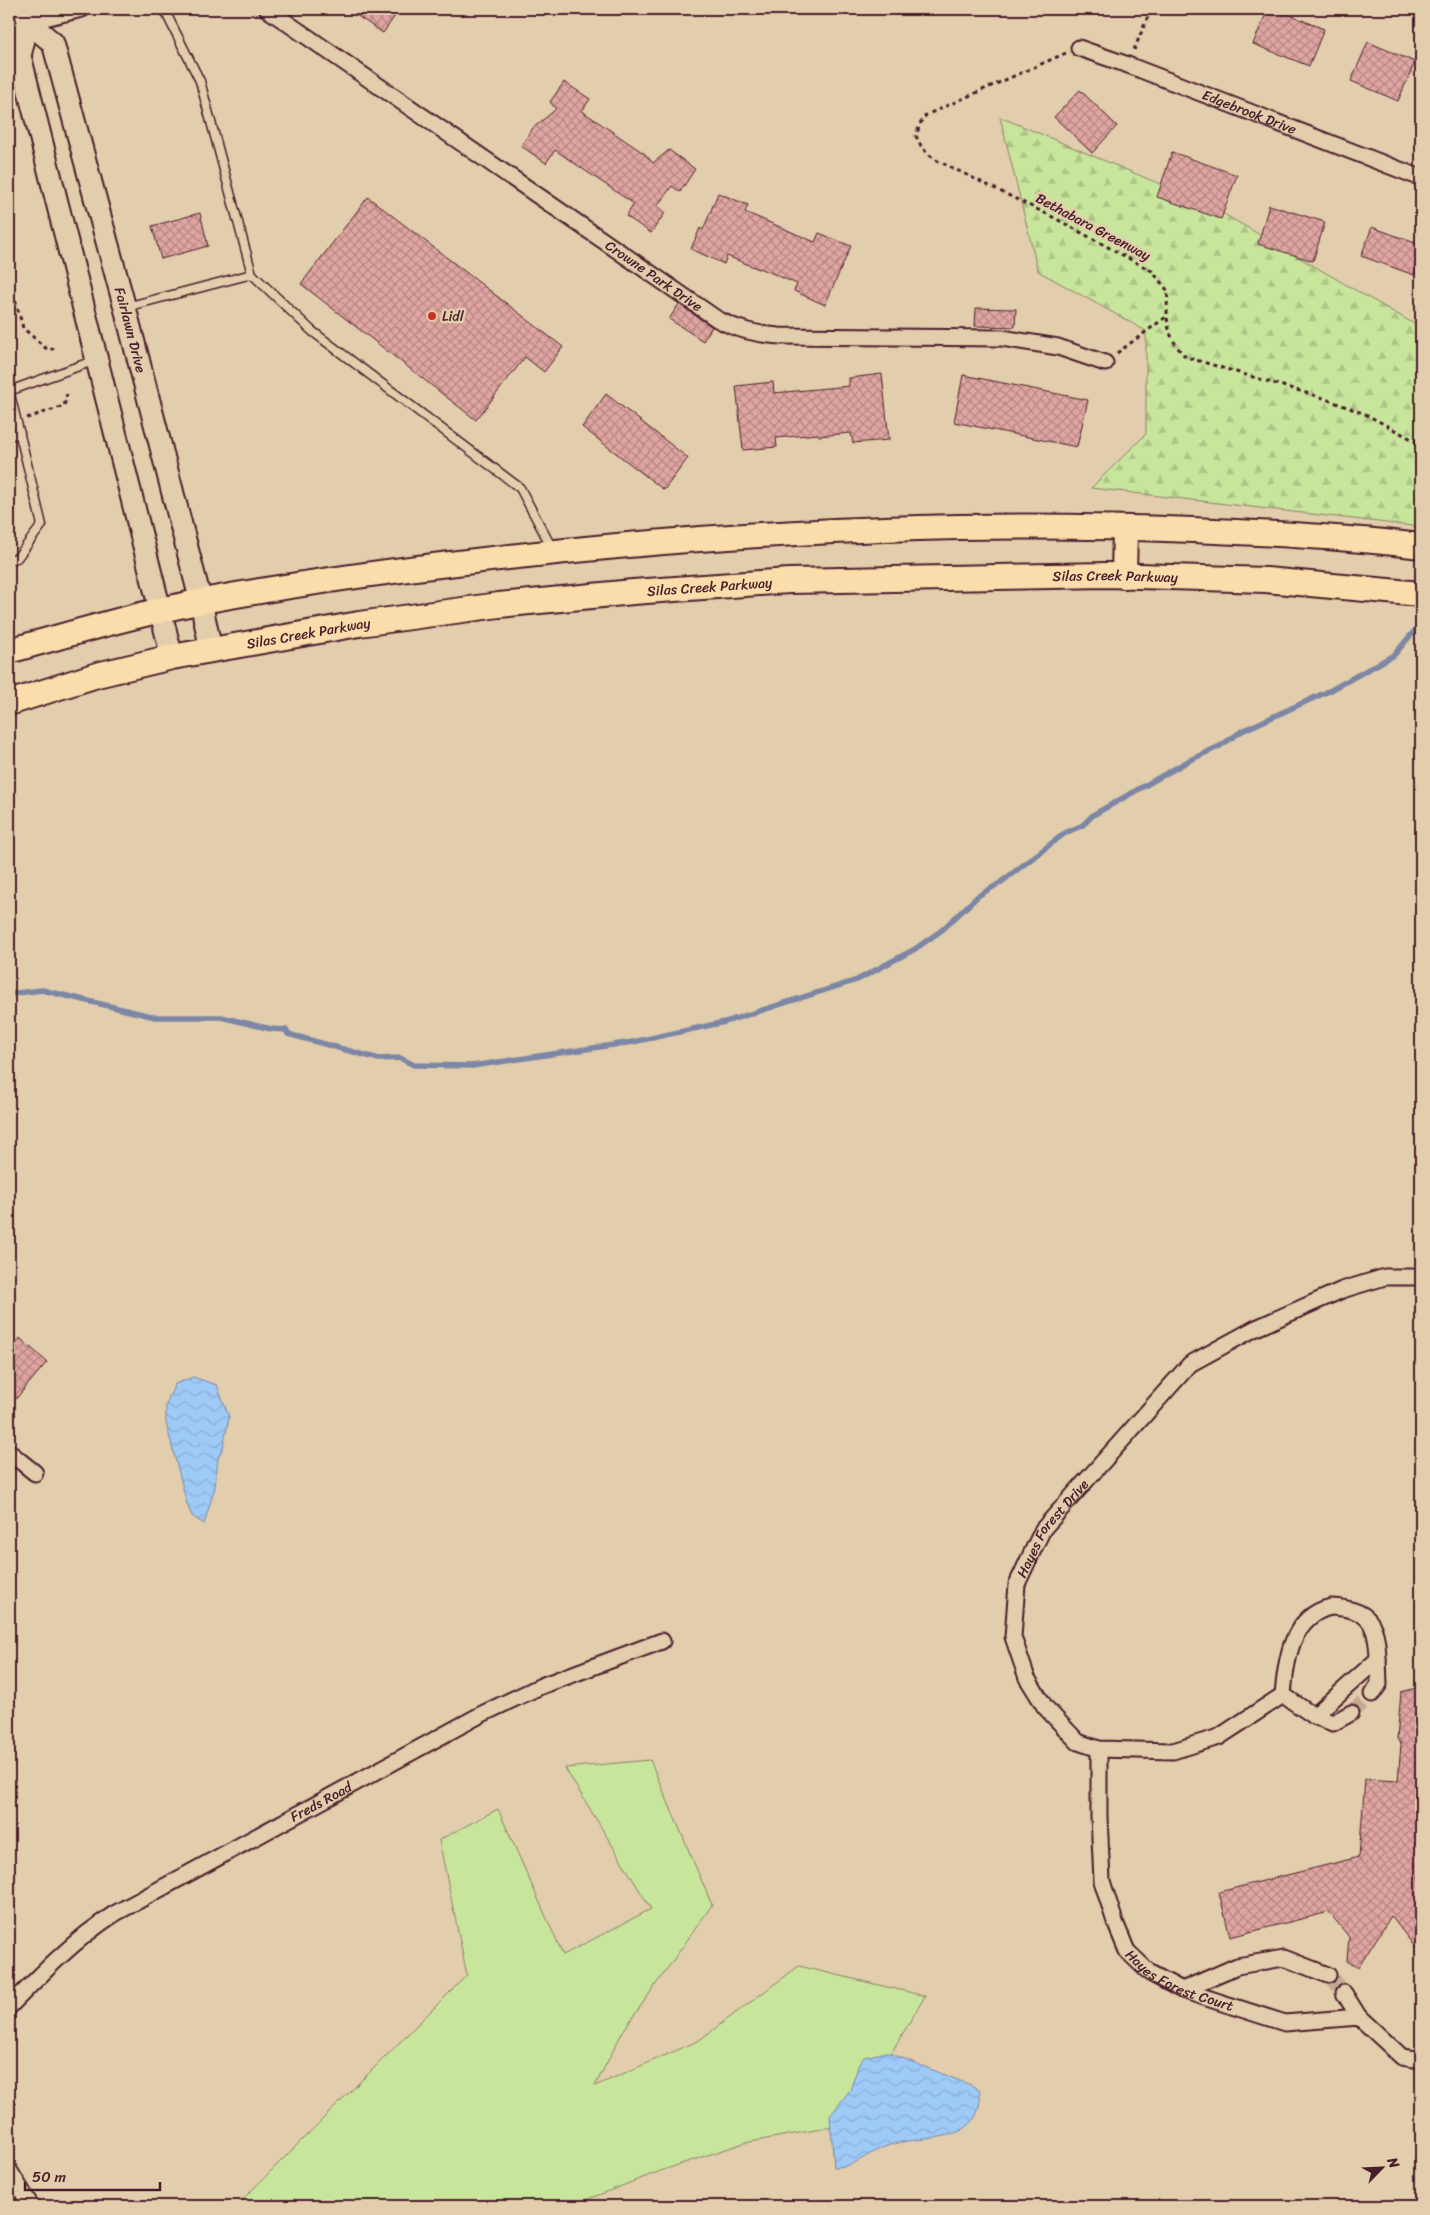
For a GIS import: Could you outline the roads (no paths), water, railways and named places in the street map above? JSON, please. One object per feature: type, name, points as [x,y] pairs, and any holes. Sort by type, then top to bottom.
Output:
[{"type":"main road","name":"Fairlawn Drive","points":[[21,20],[52,43],[125,308],[201,602],[211,650]]},
{"type":"main road","points":[[21,20],[20,56],[172,657]]},
{"type":"main road","points":[[9,651],[160,611],[201,602],[311,584],[554,552],[697,539],[815,531],[1044,526],[1268,533],[1421,546]]},
{"type":"main road","points":[[1124,576],[1125,528]]},
{"type":"main road","name":"Silas Creek Parkway","points":[[9,703],[97,675],[172,657],[211,650],[359,624],[499,605],[633,592],[789,580],[945,576],[1124,576],[1266,580],[1421,594]]},
{"type":"street","points":[[21,20],[82,9]]},
{"type":"street","name":"Crowne Park Drive","points":[[277,12],[717,319],[732,327],[755,334],[779,336],[1010,339],[1058,347],[1105,363]]},
{"type":"street","name":"Edgebrook Drive","points":[[1079,48],[1128,64],[1421,178]]},
{"type":"street","name":"Hayes Forest Drive","points":[[1284,1695],[1219,1737],[1173,1751],[1099,1749],[1078,1742],[1045,1707],[1027,1678],[1013,1637],[1017,1584],[1043,1529],[1190,1364],[1254,1329],[1342,1290],[1385,1277],[1421,1277]]},
{"type":"street","points":[[9,1452],[36,1473]]},
{"type":"street","points":[[1351,1713],[1333,1723],[1314,1716],[1284,1695],[1285,1669],[1294,1637],[1305,1620],[1318,1610],[1331,1607],[1348,1608],[1362,1614],[1372,1624],[1377,1639],[1379,1684],[1372,1694]]},
{"type":"street","name":"Freds Road","points":[[9,2007],[56,1958],[87,1932],[114,1914],[482,1714],[541,1686],[662,1641]]},
{"type":"street","points":[[1314,1716],[1378,1659]]},
{"type":"street","name":"Hayes Forest Court","points":[[1099,1749],[1099,1816],[1102,1881],[1115,1922],[1127,1951],[1150,1973],[1182,1990],[1286,2023],[1359,2017]]},
{"type":"street","points":[[1182,1990],[1237,1966],[1284,1958],[1328,1976]]},
{"type":"street","points":[[1344,1993],[1359,2017],[1402,2057],[1421,2060]]},
{"type":"street","points":[[9,2170],[31,2206]]},
{"type":"lane","points":[[164,9],[200,81],[252,274],[312,331],[520,488],[554,552]]},
{"type":"lane","points":[[125,308],[252,274]]},
{"type":"lane","points":[[9,560],[17,558],[42,525],[9,391],[98,359]]},
{"type":"lane","points":[[9,436],[20,433]]},
{"type":"water","points":[[193,1377],[217,1385],[229,1417],[223,1448],[218,1458],[215,1487],[204,1524],[192,1516],[187,1504],[166,1423],[166,1404],[175,1384]]},
{"type":"water","points":[[887,2052],[973,2086],[980,2091],[978,2109],[972,2122],[961,2130],[947,2135],[887,2146],[848,2165],[834,2167],[830,2116],[850,2090],[859,2064],[864,2057]]},
{"type":"waterway","points":[[9,994],[42,990],[155,1017],[221,1017],[271,1029],[286,1030],[288,1034],[379,1059],[400,1058],[414,1065],[472,1066],[633,1042],[725,1022],[857,980],[915,949],[942,930],[978,896],[1000,883],[1065,833],[1083,825],[1093,815],[1190,760],[1220,746],[1242,731],[1331,690],[1394,655],[1416,629]]},
{"type":"tunnel","points":[[1351,1713],[1372,1694]]},
{"type":"tunnel","points":[[1328,1975],[1344,1993]]},
{"type":"place","name":"Lidl","points":[[432,316]]}]
